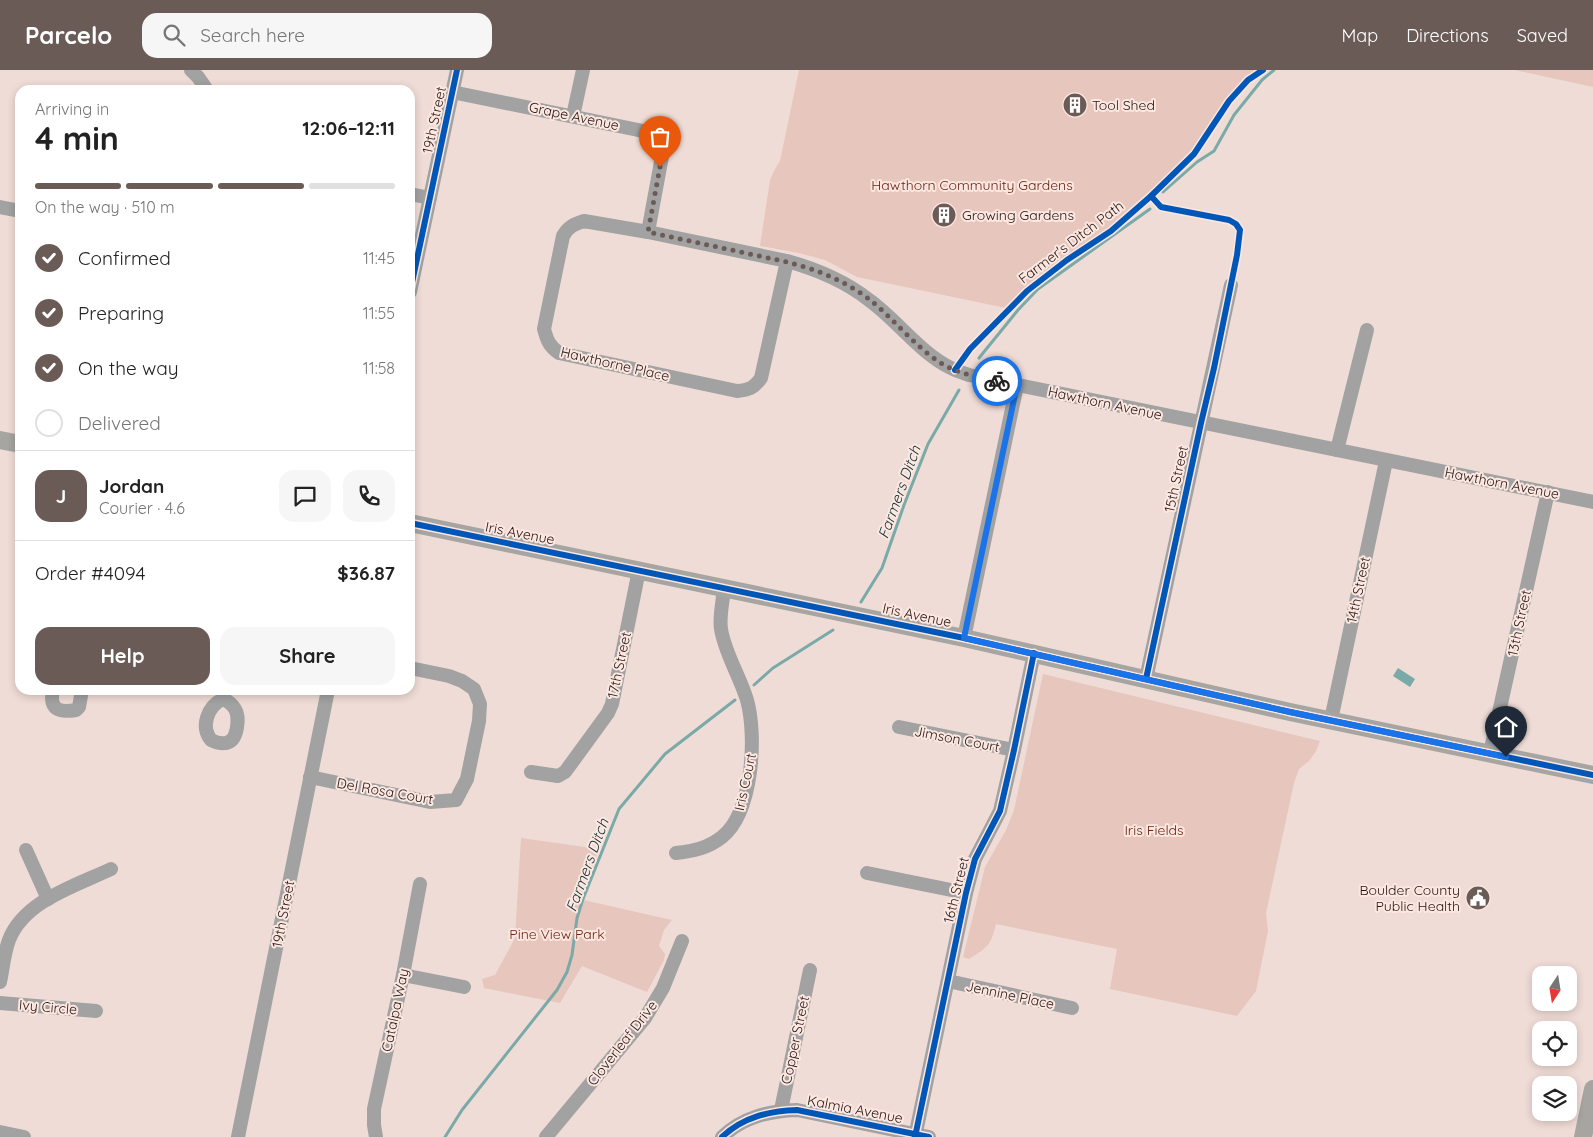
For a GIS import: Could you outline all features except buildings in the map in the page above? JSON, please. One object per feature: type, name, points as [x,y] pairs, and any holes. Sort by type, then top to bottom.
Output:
[{"type":"main road","points":[[0,440],[15,443]]},
{"type":"main road","name":"Iris Avenue","points":[[415,524],[964,638],[1331,720],[1593,775]]},
{"type":"main road","points":[[1583,1137],[1593,1089]]},
{"type":"street","points":[[191,70],[204,85]]},
{"type":"street","name":"19th Street","points":[[415,268],[457,70]]},
{"type":"street","points":[[573,116],[583,70]]},
{"type":"street","name":"Grape Avenue","points":[[452,92],[654,134],[661,143],[663,151],[648,232]]},
{"type":"street","points":[[415,195],[430,198]]},
{"type":"street","points":[[0,207],[15,210]]},
{"type":"street","name":"Hawthorne Place","points":[[648,232],[584,221],[575,223],[568,229],[563,236],[544,329],[551,347],[559,353],[568,355],[737,391],[746,390],[756,385],[761,378],[787,262]]},
{"type":"street","name":"Hawthorn Avenue","points":[[648,232],[805,266],[836,279],[870,300],[935,358],[950,368],[969,375],[1593,502]]},
{"type":"street","name":"15th Street","points":[[1146,679],[1231,284]]},
{"type":"street","points":[[1337,450],[1366,330]]},
{"type":"street","points":[[964,638],[1017,385]]},
{"type":"street","name":"14th Street","points":[[1331,720],[1386,461]]},
{"type":"street","name":"13th Street","points":[[1490,753],[1548,492]]},
{"type":"street","name":"17th Street","points":[[531,772],[558,776],[565,772],[608,713],[612,704],[639,570]]},
{"type":"street","name":"Iris Court","points":[[676,854],[704,848],[723,836],[732,827],[743,802],[751,767],[753,733],[748,702],[738,674],[724,645],[720,626],[724,588]]},
{"type":"street","name":"16th Street","points":[[920,1136],[966,894],[975,859],[1000,810],[1034,653]]},
{"type":"street","name":"Del Rosa Court","points":[[310,777],[430,802],[456,800],[467,779],[479,720],[480,704],[474,689],[462,681],[449,676],[415,669]]},
{"type":"street","points":[[52,695],[53,706],[56,709],[68,711],[76,710],[81,695]]},
{"type":"street","name":"19th Street","points":[[238,1137],[327,695]]},
{"type":"street","name":"Jimson Court","points":[[899,727],[1014,750]]},
{"type":"street","points":[[26,850],[48,899]]},
{"type":"street","points":[[0,982],[8,941],[16,926],[30,910],[48,899],[111,869]]},
{"type":"street","points":[[867,873],[966,894]]},
{"type":"street","name":"Catalpa Way","points":[[376,1137],[374,1109],[403,975],[420,884]]},
{"type":"street","name":"Cloverleaf Drive","points":[[546,1137],[645,1018],[663,988],[682,941]]},
{"type":"street","name":"Copper Street","points":[[781,1110],[810,970]]},
{"type":"street","points":[[403,975],[464,988]]},
{"type":"street","name":"Jennine Place","points":[[948,982],[1072,1008]]},
{"type":"street","name":"Ivy Circle","points":[[0,1003],[96,1011]]},
{"type":"street","name":"Kalmia Avenue","points":[[722,1137],[742,1122],[781,1110],[797,1110],[920,1136]]},
{"type":"street","points":[[0,1132],[24,1137]]},
{"type":"green space","name":"Hawthorn Community Gardens","points":[[799,70],[1259,70],[1246,79],[1227,99],[1197,144],[1114,226],[1031,284],[1018,294],[1006,308],[857,277],[825,260],[760,246],[770,180],[780,161]]},
{"type":"green space","points":[[1515,70],[1593,70],[1593,87]]},
{"type":"green space","name":"Iris Fields","points":[[1043,674],[1320,741],[1309,761],[1299,769],[1294,783],[1266,913],[1268,931],[1256,991],[1237,1016],[1110,989],[1117,949],[996,924],[992,937],[985,948],[969,959],[963,957],[985,867],[1006,830],[1014,810]]},
{"type":"green space","name":"Pine View Park","points":[[521,838],[599,849],[579,899],[672,920],[664,930],[659,946],[665,954],[664,960],[647,992],[582,966],[560,1003],[484,988],[482,979],[495,975],[515,938]]},
{"type":"water","points":[[1398,668],[1415,679],[1410,687],[1393,676]]},
{"type":"waterway","name":"Farmers Ditch","points":[[1163,192],[1197,162],[1214,151],[1234,115],[1262,80],[1274,70]]},
{"type":"waterway","name":"Farmers Ditch","points":[[979,358],[1018,310],[1038,289],[1150,209]]},
{"type":"waterway","name":"Farmers Ditch","points":[[861,602],[882,568],[928,444],[959,390]]},
{"type":"waterway","name":"Farmers Ditch","points":[[754,685],[773,668],[833,630]]},
{"type":"waterway","name":"Farmers Ditch","points":[[445,1137],[462,1110],[557,990],[567,972],[572,955],[577,918],[583,899],[619,809],[665,754],[735,700]]},
{"type":"cycle path","points":[[415,268],[457,70]]},
{"type":"cycle path","name":"Farmer's Ditch Path","points":[[955,370],[970,349],[1027,291],[1067,260],[1111,231],[1151,196],[1194,154],[1229,101],[1248,80],[1263,70]]},
{"type":"cycle path","points":[[1146,679],[1214,368],[1237,255],[1240,230],[1236,224],[1229,220],[1161,207],[1151,196]]},
{"type":"cycle path","points":[[415,524],[964,638],[1290,712],[1593,775]]},
{"type":"cycle path","points":[[915,1137],[966,893],[975,859],[1000,811],[1034,653]]},
{"type":"cycle path","points":[[722,1137],[739,1124],[757,1116],[797,1110],[929,1137]]},
{"type":"way so far","points":[[660,167],[648,232],[805,266],[836,279],[870,300],[911,338],[950,368],[969,375],[997,381]]},
{"type":"place","name":"Tool Shed","points":[[1075,105]]},
{"type":"place","name":"Growing Gardens","points":[[944,215]]},
{"type":"place","name":"Boulder County Public Health","points":[[1478,898]]},
{"type":"route","points":[[997,381],[1017,385],[964,638],[1290,712],[1506,757]]}]
